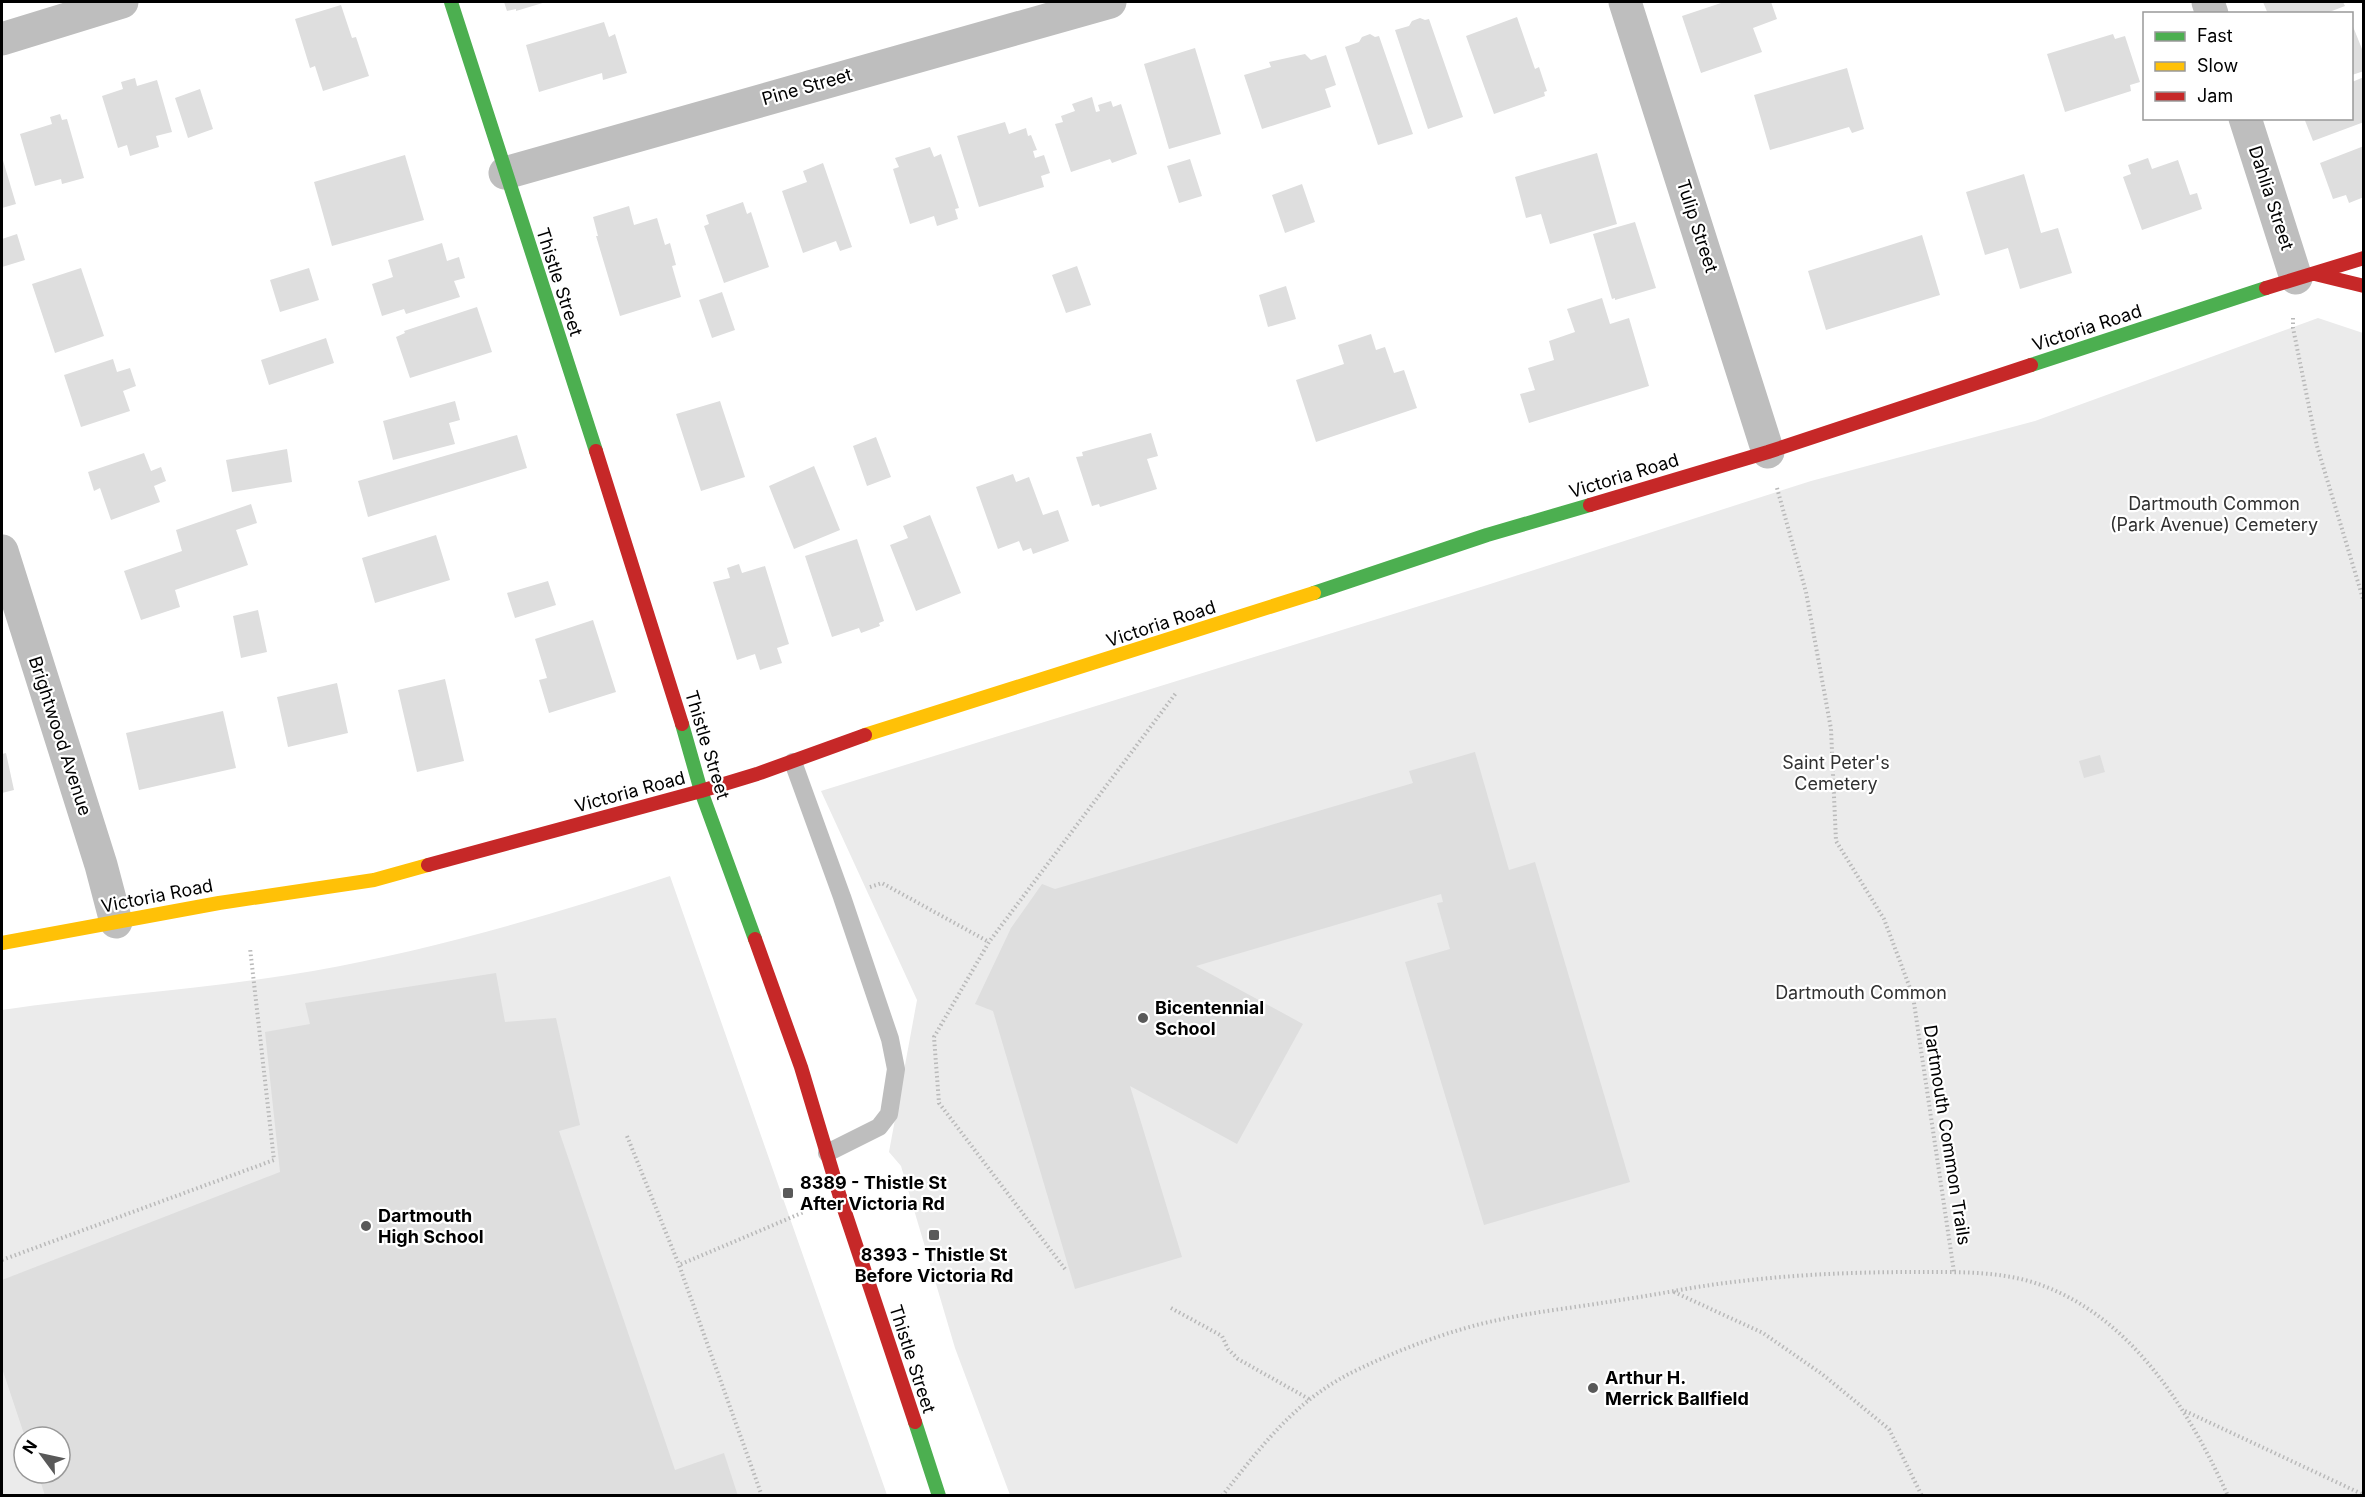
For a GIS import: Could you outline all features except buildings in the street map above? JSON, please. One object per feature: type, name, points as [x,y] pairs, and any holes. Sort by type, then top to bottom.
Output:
[{"type":"main road","name":"Thistle Street","points":[[451,2],[663,660],[701,791],[801,1068],[840,1197],[939,1496]]},
{"type":"main road","name":"Victoria Road","points":[[2,943],[219,903],[374,880],[701,791],[793,762],[850,740],[1208,628],[1487,535],[1768,452],[2364,258]]},
{"type":"main road","points":[[2306,276],[2364,286]]},
{"type":"street","points":[[2,39],[122,2]]},
{"type":"street","name":"Pine Street","points":[[505,173],[1040,11],[1110,2]]},
{"type":"street","name":"Tulip Street","points":[[1625,2],[1768,452]]},
{"type":"street","name":"Dahlia Street","points":[[2247,120],[2306,276]]},
{"type":"street","name":"Brightwood Avenue","points":[[2,551],[101,865],[116,922]]},
{"type":"lane","points":[[793,762],[890,1039],[896,1070],[889,1114],[879,1127],[827,1153]]},
{"type":"path","points":[[2306,276],[2293,328],[2317,446],[2364,602]]},
{"type":"path","name":"Dartmouth Common Trails","points":[[1768,452],[1806,592],[1829,718],[1836,841],[1884,919],[1913,996],[1954,1272]]},
{"type":"path","points":[[1065,1269],[939,1102],[934,1037],[989,942],[1176,693]]},
{"type":"path","points":[[842,897],[882,883],[989,942]]},
{"type":"path","points":[[2,1260],[274,1160],[250,948]]},
{"type":"path","points":[[627,1136],[679,1265],[762,1496]]},
{"type":"path","points":[[679,1265],[840,1197]]},
{"type":"path","name":"Dartmouth Common Trails","points":[[1222,1496],[1270,1436],[1309,1399],[1357,1370],[1387,1357],[1417,1345],[1497,1320],[1740,1281],[1872,1272],[1954,1272],[2003,1275],[2042,1285],[2087,1308],[2131,1344],[2184,1411],[2228,1496]]},
{"type":"path","points":[[1673,1292],[1762,1333],[1822,1374],[1889,1429],[1922,1496]]},
{"type":"path","points":[[1170,1308],[1222,1336],[1228,1348],[1238,1359],[1309,1399]]},
{"type":"path","name":"Dartmouth Common Trails","points":[[2184,1411],[2364,1495]]},
{"type":"green space","name":"Dartmouth Common","points":[[2318,318],[2363,333],[2363,1495],[1010,1495],[955,1348],[901,1166],[889,1152],[917,1000],[821,791],[1484,586],[1811,481],[2035,421]]},
{"type":"green space","points":[[670,876],[887,1495],[2,1496],[2,1010],[235,983],[313,971],[403,953],[538,917]]},
{"type":"traffic: fast","points":[[451,2],[596,451]]},
{"type":"traffic: fast","points":[[2031,365],[2266,288]]},
{"type":"traffic: fast","points":[[1314,593],[1487,535],[1590,505]]},
{"type":"traffic: fast","points":[[682,724],[701,791],[755,939]]},
{"type":"traffic: fast","points":[[915,1422],[939,1496]]},
{"type":"traffic: slow","points":[[865,735],[1314,593]]},
{"type":"traffic: slow","points":[[2,943],[219,903],[374,880],[428,865]]},
{"type":"traffic: jam","points":[[2266,288],[2364,258]]},
{"type":"traffic: jam","points":[[2315,274],[2364,286]]},
{"type":"traffic: jam","points":[[1590,505],[1768,452],[2031,365]]},
{"type":"traffic: jam","points":[[596,451],[682,724]]},
{"type":"traffic: jam","points":[[428,865],[701,791],[757,774],[865,735]]},
{"type":"traffic: jam","points":[[755,939],[801,1067],[840,1197],[915,1422]]},
{"type":"place","name":"Bicentennial School","points":[[1143,1018]]},
{"type":"place","name":"8389 - Thistle St After Victoria Rd","points":[[788,1193]]},
{"type":"place","name":"Dartmouth High School","points":[[366,1226]]},
{"type":"place","name":"8393 - Thistle St Before Victoria Rd","points":[[934,1235]]},
{"type":"place","name":"Arthur H. Merrick Ballfield","points":[[1593,1388]]},
{"type":"park label","name":"Dartmouth Common (Park Avenue) Cemetery","points":[[2214,514]]},
{"type":"park label","name":"Saint Peter's Cemetery","points":[[1836,774]]}]
